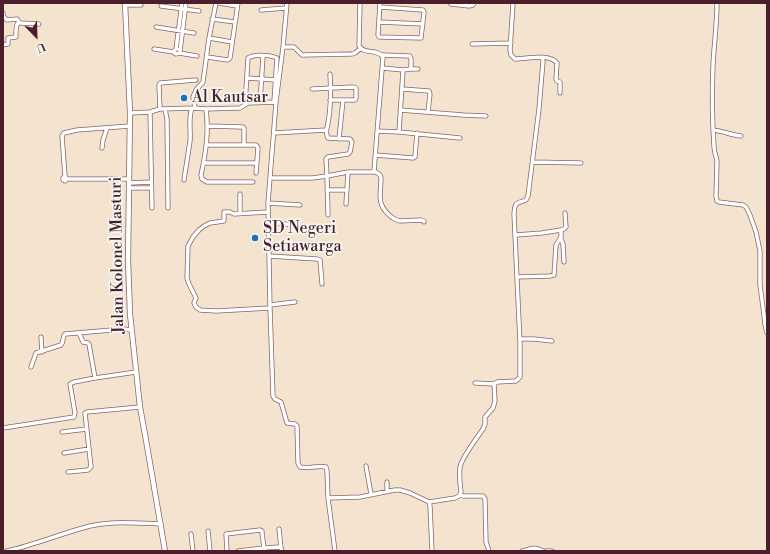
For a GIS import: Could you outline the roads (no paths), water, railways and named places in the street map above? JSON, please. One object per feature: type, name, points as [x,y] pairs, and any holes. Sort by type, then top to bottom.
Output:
[{"type":"main road","name":"Jalan Kolonel Masturi","points":[[125,4],[130,113],[128,270],[131,330],[140,407],[165,551]]},
{"type":"street","points":[[184,180],[191,134],[190,115],[194,108],[193,97],[203,82],[212,19],[216,3]]},
{"type":"street","points":[[207,57],[230,59],[238,5],[219,3]]},
{"type":"street","points":[[275,102],[283,47],[287,3]]},
{"type":"street","points":[[360,3],[360,49]]},
{"type":"street","points":[[450,3],[469,6],[473,5],[474,3]]},
{"type":"street","points":[[513,3],[510,55],[513,58],[518,59],[550,58],[557,61],[556,79],[560,82],[560,92]]},
{"type":"street","points":[[717,3],[712,107],[714,148],[717,161],[716,196],[717,200],[724,203],[746,206],[750,215],[761,254],[759,267],[760,285],[767,333]]},
{"type":"street","points":[[125,4],[141,5]]},
{"type":"street","points":[[380,5],[423,10],[422,37],[380,38],[378,35],[380,5]]},
{"type":"street","points":[[161,6],[184,6],[199,11]]},
{"type":"street","points":[[177,51],[184,6]]},
{"type":"street","points":[[261,10],[286,8]]},
{"type":"street","points":[[3,16],[7,20],[17,19],[19,22],[39,24]]},
{"type":"street","points":[[212,19],[235,22]]},
{"type":"street","points":[[3,45],[8,44],[8,38],[16,37],[16,26],[19,22]]},
{"type":"street","points":[[379,22],[423,24]]},
{"type":"street","points":[[156,27],[180,29],[194,33]]},
{"type":"street","points":[[209,38],[232,42]]},
{"type":"street","points":[[472,44],[510,43]]},
{"type":"street","points":[[283,47],[294,48],[302,55],[352,54],[358,52],[360,49]]},
{"type":"street","points":[[154,49],[177,51],[198,56]]},
{"type":"street","points":[[360,49],[382,55],[410,56],[411,69]]},
{"type":"street","points":[[374,171],[382,55]]},
{"type":"street","points":[[245,105],[248,58],[251,56],[278,58],[268,203],[274,398],[281,402],[287,423],[295,424],[297,426],[298,463],[300,467],[326,467],[328,498],[335,551]]},
{"type":"street","points":[[260,103],[264,56]]},
{"type":"street","points":[[474,384],[494,384],[497,382],[516,381],[520,377],[515,206],[517,203],[526,200],[528,196],[540,109],[542,58]]},
{"type":"street","points":[[382,68],[403,70],[418,69]]},
{"type":"street","points":[[399,132],[403,70]]},
{"type":"street","points":[[328,215],[326,159],[328,157],[346,155],[350,152],[351,140],[328,138],[326,136],[331,88],[330,74]]},
{"type":"street","points":[[247,78],[276,80]]},
{"type":"street","points":[[168,208],[167,119],[162,109],[159,85],[160,83],[196,80]]},
{"type":"street","points":[[312,89],[353,87],[356,89],[356,100],[330,100]]},
{"type":"street","points":[[402,89],[429,91],[428,112]]},
{"type":"street","points":[[339,139],[344,100]]},
{"type":"street","points":[[130,113],[150,112],[162,109],[240,108],[248,103],[275,102]]},
{"type":"street","points":[[206,108],[208,126],[207,145],[201,176],[202,180],[253,182]]},
{"type":"street","points":[[400,110],[486,116]]},
{"type":"street","points":[[150,112],[152,208]]},
{"type":"street","points":[[130,126],[65,132],[62,136],[66,177],[129,183],[151,182]]},
{"type":"street","points":[[208,126],[244,126],[244,145]]},
{"type":"street","points":[[100,128],[103,140]]},
{"type":"street","points":[[102,148],[107,128]]},
{"type":"street","points":[[274,133],[326,130]]},
{"type":"street","points":[[713,130],[741,136]]},
{"type":"street","points":[[377,131],[417,133],[460,138]]},
{"type":"street","points":[[375,155],[415,157],[417,133]]},
{"type":"street","points":[[207,145],[258,146],[256,173]]},
{"type":"street","points":[[533,162],[581,163]]},
{"type":"street","points":[[204,163],[256,163]]},
{"type":"street","points":[[270,178],[327,176],[348,172],[374,171],[381,178],[380,202],[383,208],[397,221],[421,220],[424,222]]},
{"type":"street","points":[[346,204],[348,172]]},
{"type":"street","points":[[129,183],[138,188],[151,188]]},
{"type":"street","points":[[138,183],[138,188]]},
{"type":"street","points":[[327,190],[347,190]]},
{"type":"street","points":[[240,194],[240,213]]},
{"type":"street","points":[[268,203],[300,205]]},
{"type":"street","points":[[268,212],[234,214],[224,212],[224,221],[210,223],[204,226],[193,237],[188,246],[187,273],[189,284],[196,298],[194,304],[197,309],[200,310],[230,310],[295,302]]},
{"type":"street","points":[[516,235],[542,233],[564,229],[566,227],[565,212]]},
{"type":"street","points":[[268,222],[294,225]]},
{"type":"street","points":[[561,230],[564,262]]},
{"type":"street","points":[[517,277],[553,275],[555,272],[556,245],[561,239]]},
{"type":"street","points":[[269,256],[318,258],[320,260],[322,284]]},
{"type":"street","points":[[31,367],[36,353],[61,345],[65,334],[124,329],[131,330]]},
{"type":"street","points":[[79,333],[83,342],[89,344],[94,378]]},
{"type":"street","points":[[41,337],[42,352]]},
{"type":"street","points":[[520,339],[552,341]]},
{"type":"street","points":[[3,428],[74,417],[76,414],[70,384],[94,378],[136,372]]},
{"type":"street","points":[[460,495],[460,466],[483,429],[485,418],[493,408],[494,384]]},
{"type":"street","points":[[68,472],[88,470],[91,468],[84,414],[87,412],[140,407]]},
{"type":"street","points":[[62,432],[87,429]]},
{"type":"street","points":[[64,453],[89,450]]},
{"type":"street","points":[[366,466],[371,494]]},
{"type":"street","points":[[387,482],[387,491]]},
{"type":"street","points":[[328,498],[356,497],[395,490],[405,491],[429,502],[455,498],[460,495],[483,496],[485,500],[486,542],[489,551]]},
{"type":"street","points":[[429,502],[432,551]]},
{"type":"street","points":[[7,551],[92,526],[117,523],[161,524]]},
{"type":"street","points":[[238,551],[265,550],[279,547],[282,549],[279,529]]},
{"type":"street","points":[[227,551],[226,534],[260,530],[262,531],[265,550]]},
{"type":"street","points":[[208,531],[210,551]]},
{"type":"street","points":[[191,534],[193,551]]},
{"type":"street","points":[[522,551],[535,548],[543,551]]},
{"type":"street","points":[[546,551],[552,551]]},
{"type":"place","name":"Al Kautsar","points":[[184,98]]},
{"type":"place","name":"SD Negeri Setiawarga","points":[[255,238]]}]
